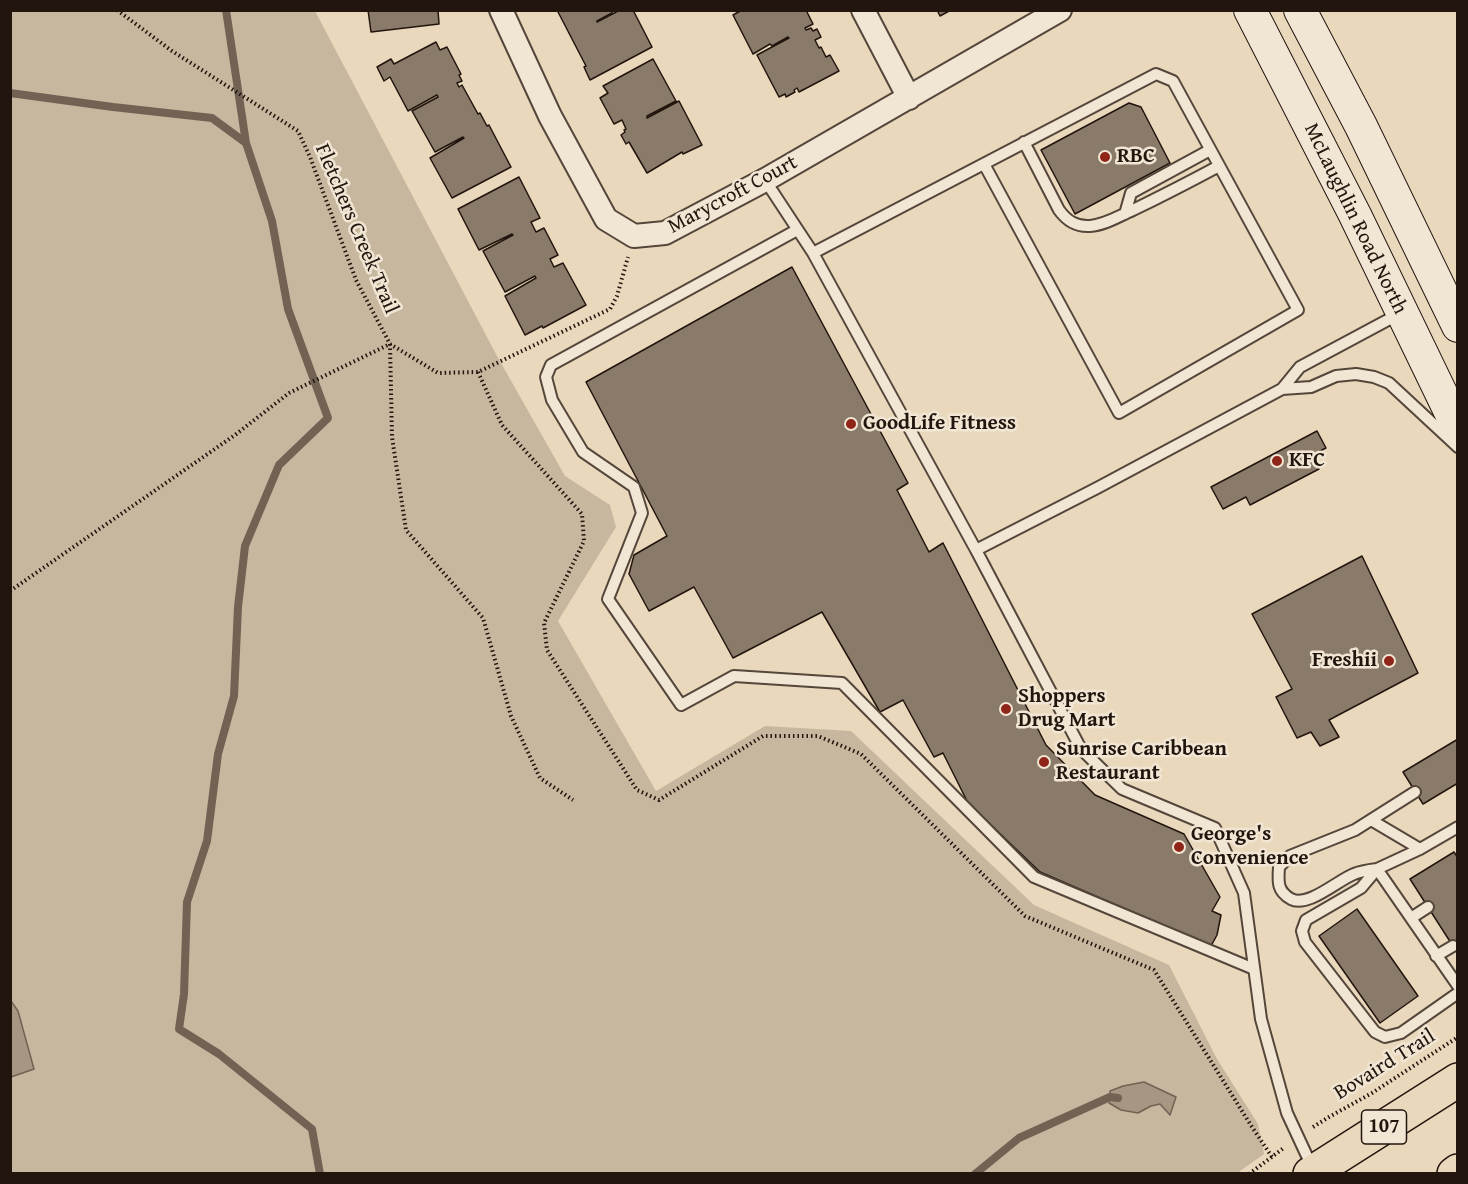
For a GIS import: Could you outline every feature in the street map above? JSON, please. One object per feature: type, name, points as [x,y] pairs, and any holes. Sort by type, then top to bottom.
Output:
[{"type":"main road","name":"McLaughlin Road North","points":[[1250,10],[1355,215],[1458,428]]},
{"type":"main road","points":[[1300,10],[1361,126],[1458,326]]},
{"type":"main road","points":[[1402,312],[1458,346]]},
{"type":"main road","name":"107","points":[[1312,1172],[1458,1080]]},
{"type":"street","points":[[501,10],[550,116],[606,219],[634,236]]},
{"type":"street","points":[[863,10],[909,98]]},
{"type":"street","name":"Marycroft Court","points":[[634,236],[665,233],[765,180],[1060,10]]},
{"type":"lane","points":[[813,253],[1156,74],[1173,81],[1298,310],[1119,412],[984,164]]},
{"type":"lane","points":[[1024,142],[1059,210],[1065,219],[1076,225],[1099,225],[1219,166]]},
{"type":"lane","points":[[1125,214],[1131,193],[1210,150]]},
{"type":"lane","points":[[765,180],[813,253],[976,550],[1081,749],[1122,789],[1215,828],[1244,893],[1261,1019],[1287,1113],[1312,1172]]},
{"type":"lane","points":[[798,230],[551,365],[546,377],[552,400],[583,452],[634,487],[642,513],[608,599],[681,705],[734,676],[842,683],[1034,877],[1254,969]]},
{"type":"lane","points":[[976,550],[1282,389],[1300,367],[1402,312]]},
{"type":"lane","points":[[1282,389],[1311,387],[1336,376],[1356,374],[1374,377],[1389,383],[1458,447]]},
{"type":"lane","points":[[1416,792],[1355,830],[1290,856],[1279,867],[1278,884],[1284,895],[1296,901],[1308,899],[1356,873],[1377,869],[1420,849],[1458,827]]},
{"type":"lane","points":[[1371,820],[1420,849]]},
{"type":"lane","points":[[1377,869],[1458,986]]},
{"type":"lane","points":[[1377,869],[1361,888],[1306,920],[1302,931],[1305,942],[1375,1032],[1385,1037],[1401,1033],[1458,993]]},
{"type":"lane","points":[[1411,918],[1428,907]]},
{"type":"lane","points":[[1436,956],[1453,946]]},
{"type":"path","name":"Fletchers Creek Trail","points":[[117,10],[172,51],[298,130],[356,280],[390,344],[438,373],[478,372],[610,309],[617,296],[634,236]]},
{"type":"path","points":[[10,591],[235,435],[289,393],[390,344],[392,437],[406,530],[483,618],[511,716],[540,778],[573,800]]},
{"type":"path","points":[[478,372],[502,425],[582,514],[584,541],[544,623],[547,650],[637,790],[659,800],[764,736],[818,736],[861,754],[1025,916],[1154,970],[1272,1157]]},
{"type":"path","name":"Bovaird Trail","points":[[1329,1117],[1372,1093],[1458,1037]]},
{"type":"path","points":[[1249,1173],[1278,1151]]},
{"type":"shaded area","points":[[10,11],[315,11],[497,356],[565,476],[610,505],[616,527],[558,621],[656,791],[765,726],[851,731],[1034,905],[1169,965],[1217,1059],[1258,1124],[1264,1154],[1236,1174],[11,1173]]},
{"type":"shaded area","points":[[11,1001],[18,1011],[34,1069],[11,1077]]},
{"type":"shaded area","points":[[1144,1082],[1176,1097],[1170,1115],[1160,1104],[1138,1113],[1121,1110],[1109,1103],[1110,1091]]},
{"type":"building","points":[[368,10],[438,10],[439,24],[371,32]]},
{"type":"building","points":[[557,10],[612,10],[612,13],[597,22],[620,10],[633,10],[652,47],[590,80],[584,67],[586,66]]},
{"type":"building","points":[[742,10],[806,10],[813,24],[805,28],[806,30],[817,29],[821,37],[815,40],[819,48],[821,47],[826,57],[830,55],[839,71],[799,92],[797,88],[795,92],[786,97],[785,94],[779,97],[757,55],[789,38],[772,46],[770,44],[753,54],[733,15]]},
{"type":"building","points":[[937,10],[951,10],[940,16]]},
{"type":"building","points":[[436,42],[440,50],[447,47],[461,74],[459,75],[462,81],[457,83],[459,87],[462,85],[478,114],[480,113],[487,126],[489,125],[511,167],[452,198],[430,158],[464,138],[435,152],[412,111],[438,97],[437,95],[408,111],[390,77],[384,81],[377,67],[391,59],[394,64]]},
{"type":"building","points":[[653,59],[676,101],[647,118],[679,101],[702,145],[683,154],[682,152],[647,173],[629,142],[626,144],[621,135],[626,129],[622,120],[614,124],[600,98],[608,93],[603,86]]},
{"type":"building","name":"RBC","points":[[1129,103],[1141,107],[1170,163],[1075,214],[1041,150]]},
{"type":"building","points":[[519,177],[540,218],[531,222],[536,232],[544,228],[558,255],[550,259],[554,267],[563,263],[586,305],[525,335],[505,296],[536,278],[535,276],[505,292],[483,251],[513,235],[479,250],[458,209]]},
{"type":"building","points":[[792,267],[908,483],[897,490],[929,552],[943,543],[1046,745],[1095,795],[1184,834],[1220,897],[1212,911],[1221,915],[1217,935],[1211,946],[1040,872],[968,803],[943,753],[934,757],[903,700],[880,712],[822,612],[733,658],[694,587],[649,611],[629,574],[634,555],[667,536],[586,382]]},
{"type":"building","points":[[1317,431],[1326,448],[1312,455],[1319,469],[1250,505],[1246,497],[1223,509],[1211,487]]},
{"type":"building","points":[[1362,556],[1418,673],[1329,720],[1339,737],[1320,746],[1311,732],[1297,738],[1276,697],[1292,689],[1252,614]]},
{"type":"building","points":[[1458,739],[1458,783],[1423,804],[1403,772]]},
{"type":"building","points":[[1454,852],[1458,858],[1458,954],[1410,879]]},
{"type":"building","points":[[1357,909],[1418,996],[1380,1023],[1319,936]]},
{"type":"waterway","points":[[226,10],[246,143]]},
{"type":"waterway","points":[[10,93],[212,118],[246,143],[272,221],[288,309],[328,418],[279,465],[245,546],[238,607],[234,696],[218,754],[207,841],[187,902],[184,994],[179,1029],[219,1054],[312,1129],[320,1174]]},
{"type":"waterway","points":[[975,1174],[1019,1138],[1110,1097],[1118,1098]]},
{"type":"place","name":"RBC","points":[[1105,157]]},
{"type":"place","name":"GoodLife Fitness","points":[[851,424]]},
{"type":"place","name":"KFC","points":[[1277,461]]},
{"type":"place","name":"Freshii","points":[[1389,661]]},
{"type":"place","name":"Shoppers Drug Mart","points":[[1006,709]]},
{"type":"place","name":"Sunrise Caribbean Restaurant","points":[[1044,762]]},
{"type":"place","name":"George's Convenience","points":[[1179,847]]}]
